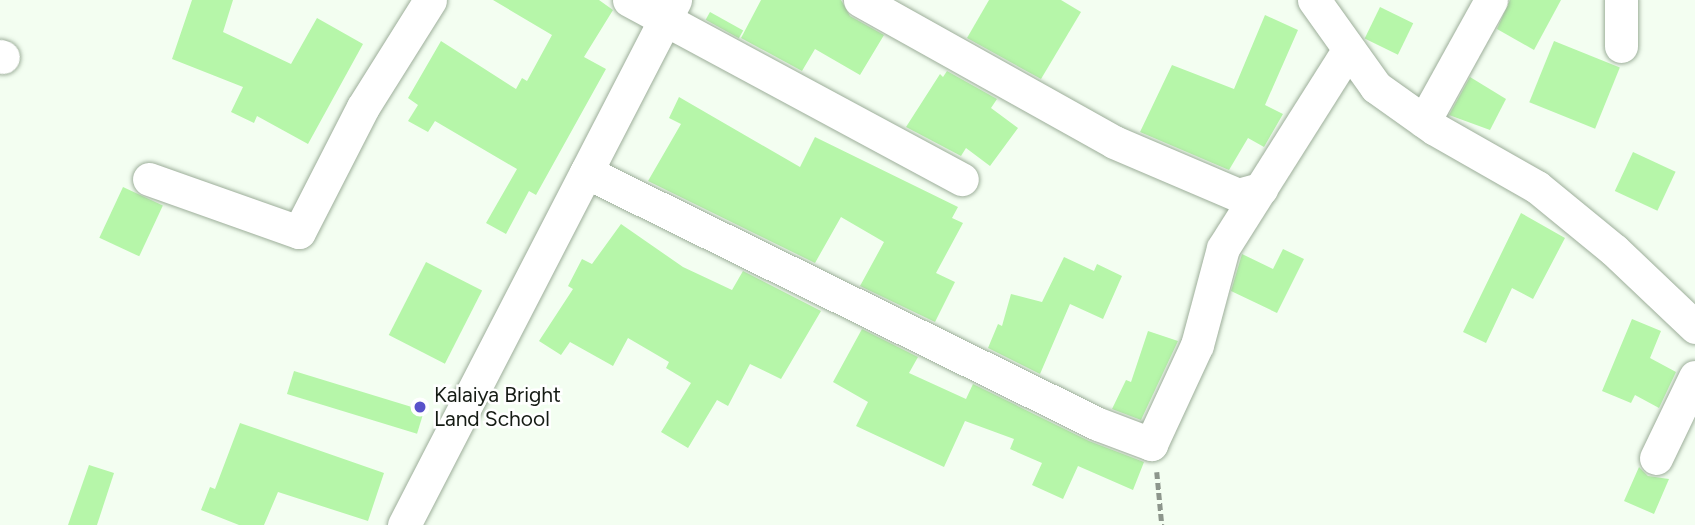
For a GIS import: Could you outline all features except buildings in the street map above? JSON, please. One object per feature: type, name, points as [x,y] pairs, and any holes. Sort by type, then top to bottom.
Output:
[{"type":"street","points":[[149,179],[299,232],[363,107],[430,0]]},
{"type":"street","points":[[629,0],[669,11],[962,179]]},
{"type":"street","points":[[860,0],[1114,142],[1238,195],[1261,189]]},
{"type":"street","points":[[1314,0],[1347,51],[1376,87],[1424,121],[1537,187],[1614,250],[1695,327]]},
{"type":"street","points":[[1424,121],[1490,0]]},
{"type":"street","points":[[1621,0],[1621,46]]},
{"type":"street","points":[[404,525],[669,11]]},
{"type":"street","points":[[586,172],[1098,424],[1152,444],[1197,345],[1223,248],[1347,51]]},
{"type":"street","points":[[1656,458],[1695,377]]},
{"type":"path","points":[[1152,444],[1161,525]]},
{"type":"place","name":"Kalaiya Bright Land School","points":[[420,407]]}]
